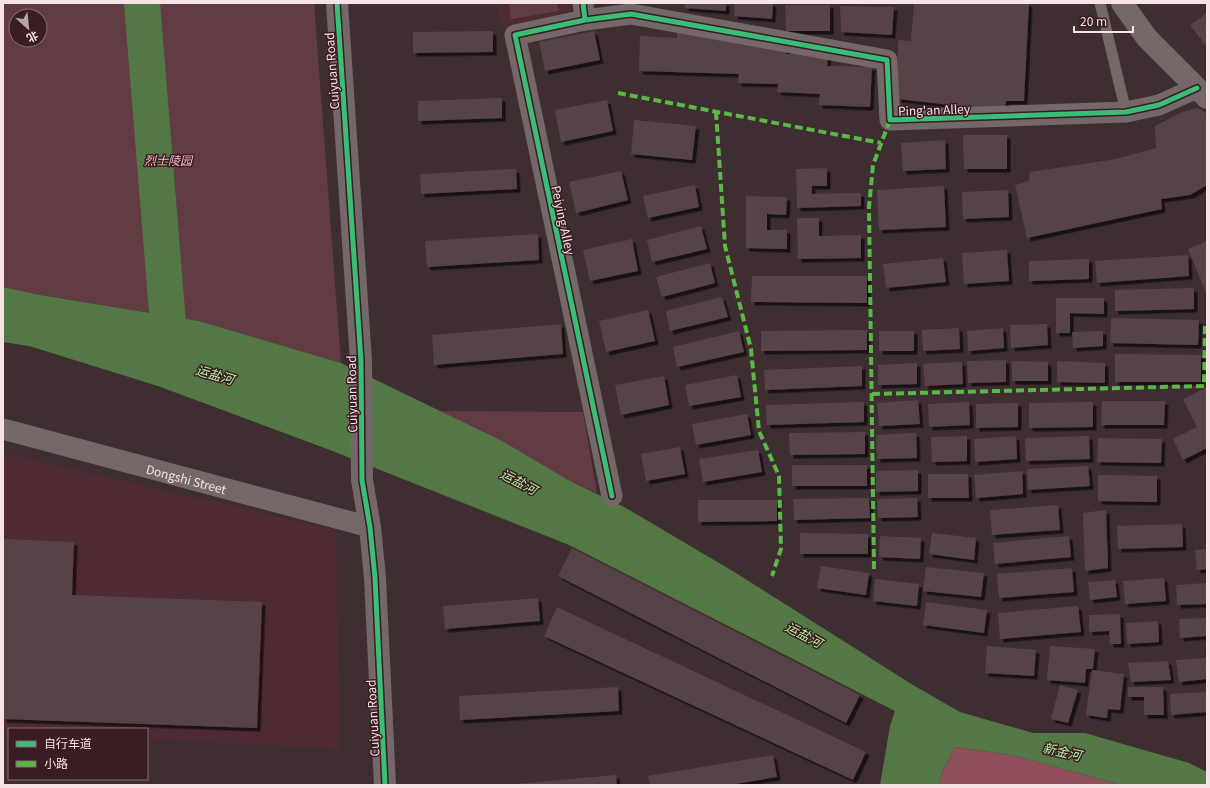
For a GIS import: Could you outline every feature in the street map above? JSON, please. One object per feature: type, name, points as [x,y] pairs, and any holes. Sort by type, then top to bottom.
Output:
[{"type":"street","name":"Cuiyuan Road","points":[[337,3],[361,361],[362,480],[370,527],[375,578],[385,785]]},
{"type":"street","points":[[1122,3],[1147,38],[1202,93]]},
{"type":"street","name":"Ping'an Alley","points":[[584,11],[631,14],[887,60],[890,120],[1126,112],[1159,105],[1202,93]]},
{"type":"street","name":"Peiying Alley","points":[[584,11],[515,35],[612,496]]},
{"type":"street","name":"Dongshi Street","points":[[3,429],[370,527]]},
{"type":"lane","points":[[1100,3],[1126,112]]},
{"type":"shaded area","points":[[496,3],[568,3],[570,14],[501,28]]},
{"type":"shaded area","points":[[3,453],[336,530],[340,749],[148,739],[148,728],[8,728],[8,732],[3,732]]},
{"type":"shaded area","points":[[955,747],[1012,755],[1122,785],[939,785],[942,772]]},
{"type":"green space","name":"烈士陵园","points":[[3,3],[314,3],[341,363],[199,321],[40,295],[3,287]]},
{"type":"green space","points":[[509,3],[557,3],[559,11],[511,19]]},
{"type":"green space","points":[[440,411],[583,412],[597,493],[568,480]]},
{"type":"water","points":[[3,287],[40,295],[199,321],[341,363],[502,441],[568,480],[626,508],[736,573],[913,685],[960,712],[1033,733],[1085,733],[1189,763],[1207,772],[1207,785],[1122,785],[1012,755],[955,747],[942,772],[939,785],[880,785],[890,726],[895,711],[569,545],[330,450],[158,386],[29,346],[3,342]]},
{"type":"building","points":[[685,3],[726,3],[726,11],[685,8]]},
{"type":"building","points":[[735,3],[773,3],[772,19],[734,16]]},
{"type":"building","points":[[914,3],[1029,3],[1024,101],[1006,101],[1004,111],[898,99],[898,40],[911,41]]},
{"type":"building","points":[[785,5],[830,5],[830,31],[786,31]]},
{"type":"building","points":[[840,6],[894,7],[892,35],[841,32]]},
{"type":"building","points":[[1207,13],[1207,47],[1190,25]]},
{"type":"building","points":[[677,30],[786,44],[786,54],[828,55],[827,66],[872,67],[870,107],[819,105],[820,94],[777,92],[778,84],[738,83],[739,74],[639,71],[640,36],[677,38]]},
{"type":"building","points":[[493,31],[493,52],[413,53],[413,32]]},
{"type":"building","points":[[594,31],[600,60],[545,71],[539,42]]},
{"type":"building","points":[[502,98],[502,118],[418,121],[418,101]]},
{"type":"building","points":[[607,100],[613,131],[561,142],[555,110]]},
{"type":"building","points":[[1198,108],[1207,114],[1207,185],[1190,195],[1161,199],[1162,209],[1027,238],[1015,185],[1029,181],[1030,172],[1116,159],[1156,148],[1155,126],[1182,112]]},
{"type":"building","points":[[634,120],[696,126],[692,160],[631,154]]},
{"type":"building","points":[[963,135],[1007,135],[1007,169],[964,169]]},
{"type":"building","points":[[945,140],[946,169],[903,171],[901,143]]},
{"type":"building","points":[[827,168],[827,186],[812,186],[812,194],[861,193],[861,206],[797,208],[796,169]]},
{"type":"building","points":[[516,169],[517,189],[421,194],[420,174]]},
{"type":"building","points":[[621,171],[628,200],[576,213],[569,182]]},
{"type":"building","points":[[695,185],[699,207],[648,218],[643,196]]},
{"type":"building","points":[[944,186],[946,227],[879,230],[877,190]]},
{"type":"building","points":[[1008,190],[1009,217],[963,219],[962,192]]},
{"type":"building","points":[[746,196],[787,197],[786,215],[767,214],[767,230],[787,230],[787,249],[746,248]]},
{"type":"building","points":[[797,218],[819,218],[819,236],[861,235],[861,258],[798,259]]},
{"type":"building","points":[[701,226],[707,249],[652,262],[647,240]]},
{"type":"building","points":[[538,234],[539,260],[427,267],[425,241]]},
{"type":"building","points":[[632,239],[638,271],[590,281],[583,250]]},
{"type":"building","points":[[1207,241],[1207,295],[1188,249]]},
{"type":"building","points":[[1007,250],[1009,281],[964,284],[962,253]]},
{"type":"building","points":[[1188,255],[1189,276],[1097,283],[1095,261]]},
{"type":"building","points":[[943,258],[946,282],[886,288],[883,264]]},
{"type":"building","points":[[1089,259],[1089,279],[1029,281],[1029,261]]},
{"type":"building","points":[[710,263],[715,283],[662,297],[656,277]]},
{"type":"building","points":[[752,276],[867,276],[867,303],[751,302]]},
{"type":"building","points":[[1194,288],[1194,309],[1115,311],[1115,290]]},
{"type":"building","points":[[722,297],[728,317],[670,331],[666,311]]},
{"type":"building","points":[[1056,298],[1104,298],[1104,314],[1070,313],[1070,333],[1056,333]]},
{"type":"building","points":[[648,310],[655,341],[606,352],[599,321]]},
{"type":"building","points":[[1111,318],[1199,320],[1198,345],[1110,343]]},
{"type":"building","points":[[561,324],[563,354],[434,365],[432,335]]},
{"type":"building","points":[[1047,324],[1048,345],[1011,348],[1010,325]]},
{"type":"building","points":[[959,328],[960,349],[923,351],[922,330]]},
{"type":"building","points":[[1003,328],[1004,348],[968,351],[967,331]]},
{"type":"building","points":[[867,330],[867,350],[761,351],[761,331]]},
{"type":"building","points":[[739,331],[744,352],[677,367],[673,347]]},
{"type":"building","points":[[879,331],[914,331],[914,351],[879,351]]},
{"type":"building","points":[[1103,331],[1103,346],[1073,348],[1072,332]]},
{"type":"building","points":[[1115,354],[1201,355],[1201,382],[1115,382]]},
{"type":"building","points":[[1006,360],[1006,382],[968,383],[967,361]]},
{"type":"building","points":[[1012,361],[1048,362],[1048,381],[1012,381]]},
{"type":"building","points":[[1057,361],[1105,363],[1105,383],[1057,382]]},
{"type":"building","points":[[962,362],[963,384],[925,386],[923,364]]},
{"type":"building","points":[[917,363],[917,384],[878,385],[878,365]]},
{"type":"building","points":[[862,366],[862,386],[765,390],[764,370]]},
{"type":"building","points":[[737,375],[741,397],[689,406],[685,385]]},
{"type":"building","points":[[664,376],[669,405],[621,415],[615,385]]},
{"type":"building","points":[[1207,387],[1207,448],[1183,460],[1173,439],[1197,427],[1183,399]]},
{"type":"building","points":[[918,400],[920,424],[879,426],[877,403]]},
{"type":"building","points":[[1102,401],[1165,401],[1164,425],[1101,425]]},
{"type":"building","points":[[864,402],[864,422],[767,425],[766,405]]},
{"type":"building","points":[[969,402],[970,425],[929,427],[928,404]]},
{"type":"building","points":[[1093,402],[1093,427],[1029,428],[1029,403]]},
{"type":"building","points":[[1018,403],[1018,427],[976,428],[976,404]]},
{"type":"building","points":[[747,414],[751,435],[696,445],[692,424]]},
{"type":"building","points":[[865,432],[865,454],[790,455],[789,433]]},
{"type":"building","points":[[916,433],[917,458],[877,459],[876,435]]},
{"type":"building","points":[[967,436],[967,461],[932,462],[931,437]]},
{"type":"building","points":[[1016,436],[1017,459],[975,462],[974,439]]},
{"type":"building","points":[[1089,436],[1090,459],[1026,461],[1025,438]]},
{"type":"building","points":[[1098,438],[1162,439],[1161,463],[1097,462]]},
{"type":"building","points":[[680,447],[685,474],[646,481],[641,454]]},
{"type":"building","points":[[758,450],[762,472],[703,482],[699,459]]},
{"type":"building","points":[[792,465],[867,465],[867,486],[792,486]]},
{"type":"building","points":[[1088,466],[1090,486],[1028,490],[1027,469]]},
{"type":"building","points":[[918,470],[918,491],[876,492],[876,471]]},
{"type":"building","points":[[1022,471],[1023,494],[976,498],[974,475]]},
{"type":"building","points":[[928,474],[968,474],[969,498],[928,498]]},
{"type":"building","points":[[1098,475],[1157,476],[1157,502],[1098,501]]},
{"type":"building","points":[[869,498],[870,518],[794,520],[793,499]]},
{"type":"building","points":[[917,498],[918,517],[878,518],[877,499]]},
{"type":"building","points":[[698,500],[777,500],[777,521],[698,522]]},
{"type":"building","points":[[1058,505],[1060,530],[992,535],[990,510]]},
{"type":"building","points":[[1106,510],[1108,568],[1085,571],[1083,513]]},
{"type":"building","points":[[1182,524],[1183,547],[1118,549],[1117,526]]},
{"type":"building","points":[[800,533],[868,534],[868,554],[800,554]]},
{"type":"building","points":[[932,533],[976,538],[974,560],[929,554]]},
{"type":"building","points":[[880,536],[921,538],[920,559],[879,557]]},
{"type":"building","points":[[1069,536],[1071,557],[995,564],[993,543]]},
{"type":"building","points":[[3,539],[74,542],[72,595],[262,602],[257,728],[3,719]]},
{"type":"building","points":[[572,548],[860,695],[846,723],[558,576]]},
{"type":"building","points":[[1207,549],[1207,569],[1197,570],[1195,550]]},
{"type":"building","points":[[821,566],[869,573],[866,595],[817,588]]},
{"type":"building","points":[[926,567],[984,573],[981,597],[923,591]]},
{"type":"building","points":[[1072,568],[1074,592],[999,598],[997,574]]},
{"type":"building","points":[[1164,578],[1166,601],[1125,604],[1123,581]]},
{"type":"building","points":[[875,579],[919,584],[917,606],[873,601]]},
{"type":"building","points":[[1115,580],[1117,597],[1090,600],[1088,582]]},
{"type":"building","points":[[1207,583],[1207,604],[1177,605],[1176,585]]},
{"type":"building","points":[[538,598],[540,621],[445,629],[443,606]]},
{"type":"building","points":[[926,602],[987,610],[984,633],[923,625]]},
{"type":"building","points":[[1078,606],[1081,632],[1000,639],[998,613]]},
{"type":"building","points":[[557,607],[866,752],[853,780],[544,636]]},
{"type":"building","points":[[1120,614],[1121,644],[1110,644],[1109,631],[1089,632],[1089,615]]},
{"type":"building","points":[[1207,618],[1207,636],[1180,638],[1179,619]]},
{"type":"building","points":[[1158,621],[1159,642],[1127,644],[1126,623]]},
{"type":"building","points":[[987,646],[1036,650],[1034,676],[985,673]]},
{"type":"building","points":[[1050,646],[1095,649],[1093,669],[1086,669],[1085,683],[1047,680]]},
{"type":"building","points":[[1207,658],[1207,679],[1179,682],[1176,660]]},
{"type":"building","points":[[1168,661],[1171,680],[1131,682],[1128,663]]},
{"type":"building","points":[[1092,670],[1124,674],[1120,710],[1108,709],[1107,718],[1086,715]]},
{"type":"building","points":[[1060,685],[1078,690],[1068,723],[1051,719]]},
{"type":"building","points":[[618,687],[619,711],[460,720],[459,696]]},
{"type":"building","points":[[1128,687],[1163,687],[1164,715],[1144,715],[1144,697],[1128,697]]},
{"type":"building","points":[[1207,692],[1207,712],[1171,715],[1170,694]]},
{"type":"building","points":[[773,755],[777,777],[729,785],[650,785],[648,776]]},
{"type":"building","points":[[616,775],[617,785],[515,785],[515,784]]},
{"type":"waterway","points":[[142,3],[171,361]]},
{"type":"marked path","points":[[618,93],[881,143]]},
{"type":"marked path","points":[[716,112],[725,246],[751,349],[759,431],[779,476],[781,549],[772,576]]},
{"type":"marked path","points":[[874,569],[869,207],[873,165],[890,120]]},
{"type":"marked path","points":[[872,394],[1204,386],[1205,325],[1207,324]]},
{"type":"cycle path","points":[[337,3],[361,361],[362,480],[370,527],[375,578],[385,785]]},
{"type":"cycle path","points":[[583,3],[585,20],[515,35],[612,496]]},
{"type":"cycle path","points":[[585,20],[631,14],[887,60],[890,120],[1126,112],[1159,105],[1197,88]]},
{"type":"water label","name":"运盐河","points":[[215,374]]},
{"type":"water label","name":"运盐河","points":[[519,481]]},
{"type":"water label","name":"运盐河","points":[[804,634]]},
{"type":"water label","name":"新金河","points":[[1062,751]]}]
